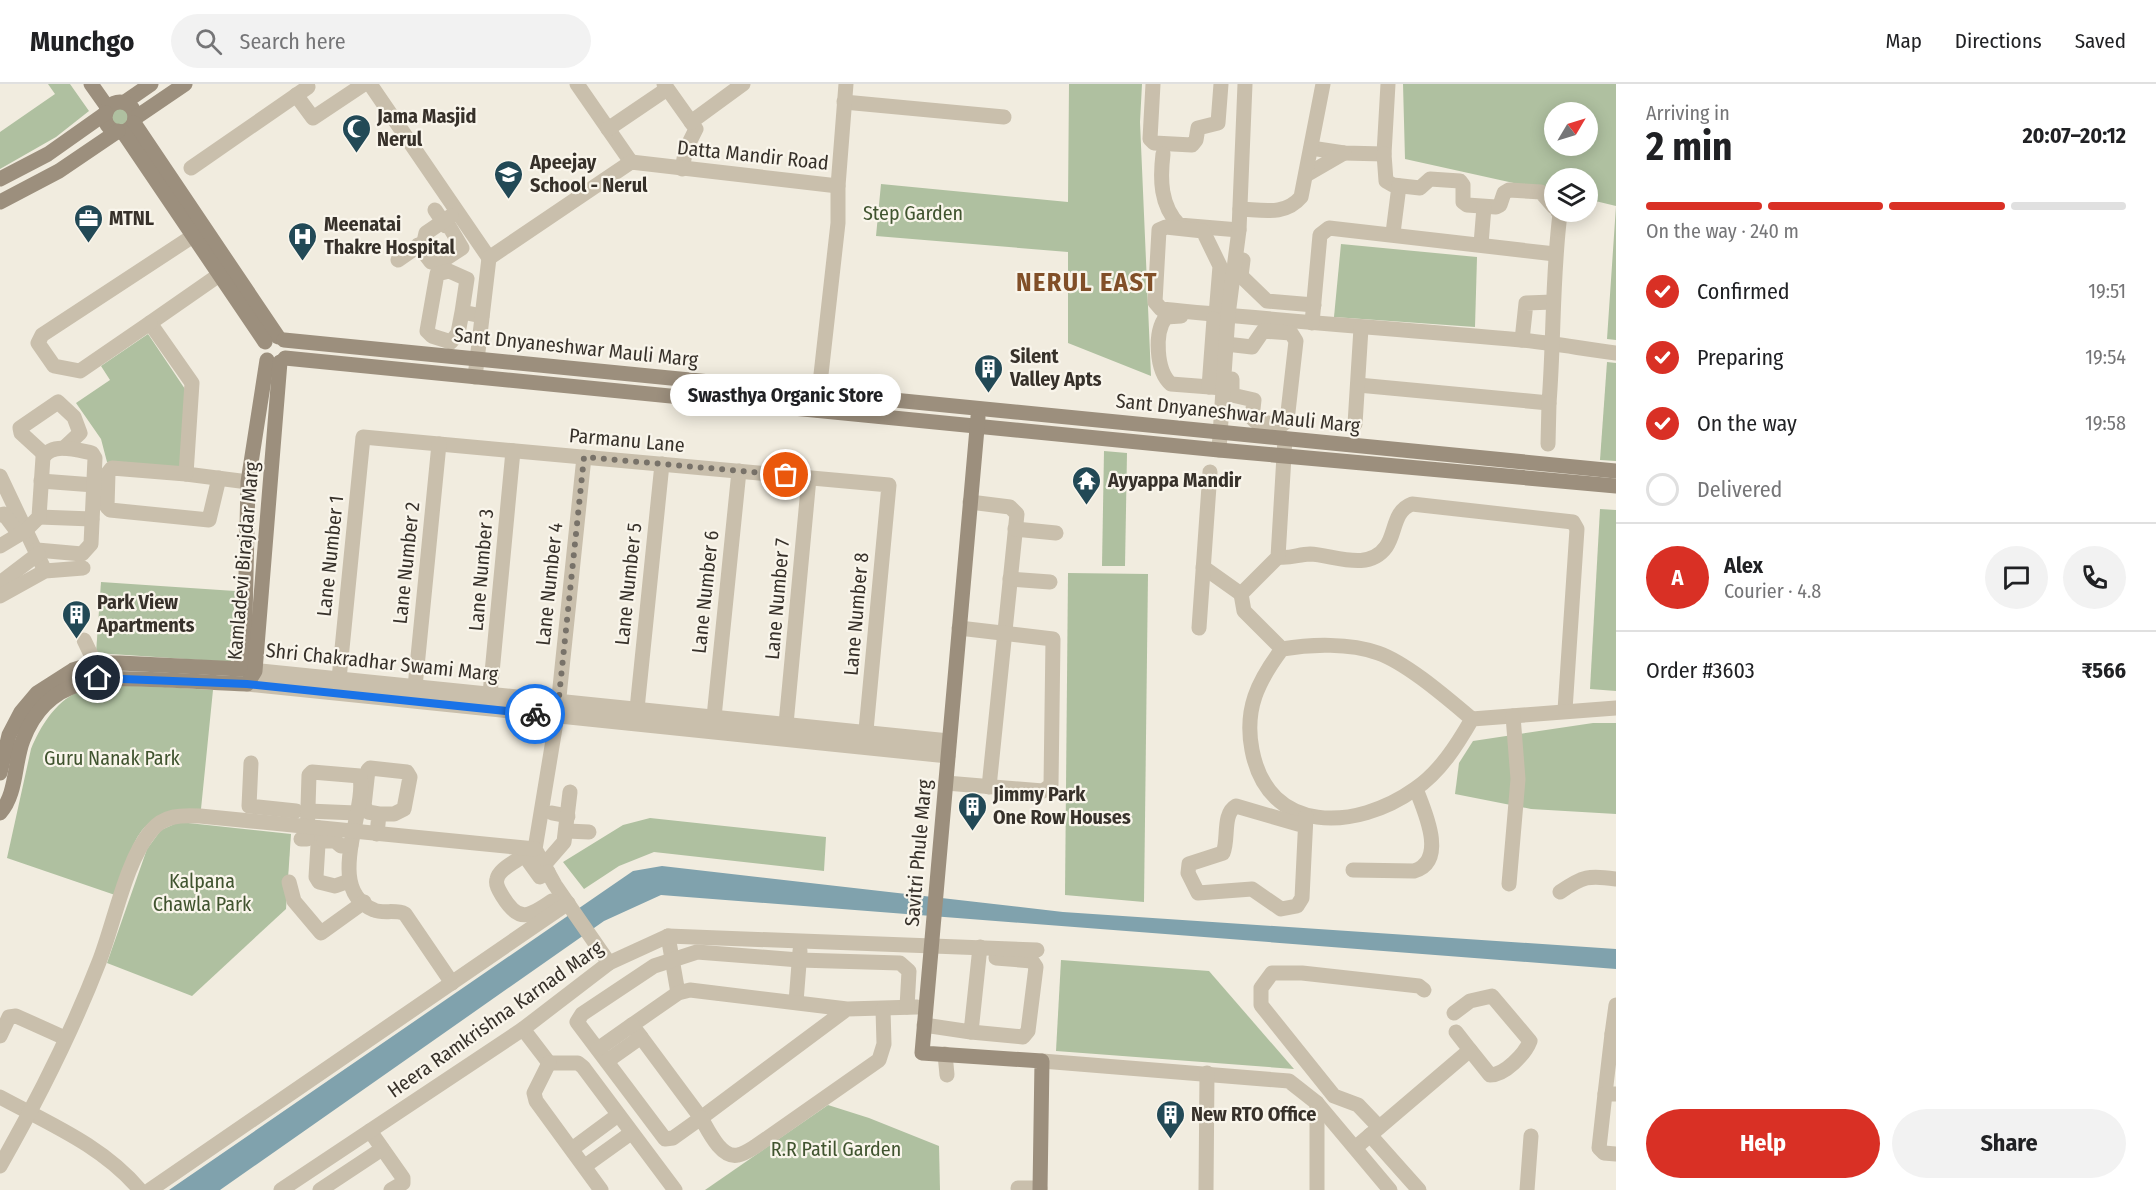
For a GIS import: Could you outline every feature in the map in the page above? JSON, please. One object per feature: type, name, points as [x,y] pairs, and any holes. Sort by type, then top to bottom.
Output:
[{"type":"street","points":[[91,84],[113,106],[133,108],[128,126],[193,236],[219,275],[288,351],[277,360],[262,349],[275,339]]},
{"type":"street","points":[[102,84],[113,106],[106,123],[128,126],[275,339]]},
{"type":"street","points":[[0,179],[48,154],[113,106],[152,84]]},
{"type":"street","points":[[0,202],[58,171],[128,126],[185,84]]},
{"type":"street","points":[[191,168],[302,91],[313,118],[364,84]]},
{"type":"street","points":[[370,84],[489,258],[475,377]]},
{"type":"street","points":[[489,258],[631,162],[577,84]]},
{"type":"street","points":[[692,122],[742,84]]},
{"type":"street","points":[[817,410],[838,223],[838,186],[846,84]]},
{"type":"street","points":[[1153,84],[1150,139],[1154,143],[1192,145],[1196,140],[1198,128],[1218,123],[1221,84]]},
{"type":"street","points":[[1245,84],[1245,209],[1241,276],[1267,301],[1314,305]]},
{"type":"street","points":[[1245,209],[1284,211],[1294,206],[1301,197],[1323,84]]},
{"type":"street","points":[[1388,84],[1384,154],[1386,181],[1399,186],[1420,188],[1430,179],[1460,181],[1463,185],[1463,202],[1467,205],[1484,207],[1500,205],[1504,193],[1509,190],[1541,192],[1544,195]]},
{"type":"street","points":[[608,129],[666,86],[696,129],[686,149],[682,169]]},
{"type":"street","points":[[844,102],[1004,117]]},
{"type":"street","points":[[1311,148],[1344,153],[1384,154]]},
{"type":"street","points":[[1306,175],[1344,153]]},
{"type":"street","points":[[1163,154],[1160,185],[1173,218],[1179,225],[1239,230]]},
{"type":"street","name":"Datta Mandir Road","points":[[631,162],[838,186]]},
{"type":"street","points":[[1393,233],[1399,186]]},
{"type":"street","points":[[1481,244],[1484,207]]},
{"type":"street","points":[[1219,450],[1220,432],[1216,387],[1222,317],[1245,209]]},
{"type":"street","points":[[398,260],[424,242],[426,233],[438,216],[458,210]]},
{"type":"street","points":[[418,246],[431,262],[438,263],[462,248],[449,226],[438,216]]},
{"type":"street","points":[[1548,444],[1554,344],[1552,302],[1559,222]]},
{"type":"street","points":[[1231,344],[1252,347],[1263,332],[1291,333],[1296,341],[1287,421],[1282,425],[1255,421],[1252,418],[1254,400],[1230,394],[1231,344],[1222,317],[1219,259],[1203,231],[1166,227],[1160,230],[1155,302],[1161,309],[1222,317],[1522,340],[1616,353]]},
{"type":"street","points":[[1312,323],[1319,246],[1323,230],[1393,233],[1555,254]]},
{"type":"street","points":[[193,236],[42,335],[38,343],[54,366],[80,371],[219,275]]},
{"type":"street","points":[[1522,340],[1526,303],[1531,301],[1552,302]]},
{"type":"street","points":[[462,312],[482,316]]},
{"type":"street","points":[[1216,387],[1171,384],[1165,379],[1158,357],[1162,322],[1166,317],[1222,317]]},
{"type":"street","points":[[150,323],[192,383],[186,474]]},
{"type":"street","points":[[1355,424],[1360,328]]},
{"type":"street","name":"Sant Dnyaneshwar Mauli Marg","points":[[275,339],[1616,471]]},
{"type":"street","points":[[1216,387],[1231,344]]},
{"type":"street","name":"Sant Dnyaneshwar Mauli Marg","points":[[277,360],[1616,486]]},
{"type":"street","name":"Kamladevi Birajdar Marg","points":[[248,670],[245,621],[248,482],[277,360]]},
{"type":"street","name":"Kamladevi Birajdar Marg","points":[[248,670],[277,360]]},
{"type":"street","points":[[1358,385],[1549,403]]},
{"type":"street","points":[[58,402],[74,417],[80,433],[64,448],[45,455],[21,433],[20,428],[58,402]]},
{"type":"street","name":"Savitri Phule Marg","points":[[978,408],[922,1053],[1042,1061]]},
{"type":"street","name":"Parmanu Lane","points":[[363,437],[889,485]]},
{"type":"street","name":"Lane Number 1","points":[[339,679],[363,437]]},
{"type":"street","points":[[1241,594],[1278,557],[1285,439]]},
{"type":"street","name":"Lane Number 2","points":[[415,687],[439,444]]},
{"type":"street","points":[[0,583],[37,552],[82,554],[91,544],[95,454],[64,448]]},
{"type":"street","name":"Lane Number 3","points":[[490,694],[513,451]]},
{"type":"street","points":[[39,517],[45,455]]},
{"type":"street","name":"Lane Number 4","points":[[535,849],[558,709],[584,457]]},
{"type":"street","name":"Lane Number 5","points":[[637,709],[662,464]]},
{"type":"street","points":[[219,478],[209,520],[110,510],[107,507],[108,473],[112,468],[186,474],[219,478],[248,482]]},
{"type":"street","name":"Lane Number 6","points":[[714,717],[739,471]]},
{"type":"street","points":[[1199,628],[1210,472]]},
{"type":"street","points":[[0,476],[22,532]]},
{"type":"street","name":"Lane Number 7","points":[[786,724],[809,478]]},
{"type":"street","points":[[41,481],[94,485]]},
{"type":"street","name":"Lane Number 8","points":[[865,740],[889,485]]},
{"type":"street","points":[[970,502],[1014,509],[1017,514],[989,787]]},
{"type":"street","points":[[1278,557],[1288,559],[1308,554],[1354,562],[1374,555],[1387,545],[1397,518],[1406,506],[1412,504],[1573,522],[1577,529],[1565,710]]},
{"type":"street","points":[[0,515],[4,514],[22,532],[37,552],[45,571]]},
{"type":"street","points":[[0,546],[22,532],[39,517],[92,519]]},
{"type":"street","points":[[1015,529],[1056,533]]},
{"type":"street","points":[[1203,567],[1241,594],[1244,611],[1282,649]]},
{"type":"street","points":[[0,596],[45,571],[83,568]]},
{"type":"street","points":[[1010,579],[1050,582]]},
{"type":"street","points":[[946,783],[1043,791],[1051,785],[1053,639],[959,628]]},
{"type":"street","points":[[84,640],[95,663]]},
{"type":"street","points":[[1306,821],[1287,809],[1262,783],[1249,733],[1255,690],[1282,649],[1300,646],[1328,646],[1379,654],[1430,686],[1472,719],[1565,710],[1616,708]]},
{"type":"street","name":"Kamladevi Birajdar Marg","points":[[0,773],[9,735],[21,712],[37,693],[73,670],[95,663],[248,670]]},
{"type":"street","name":"Shri Chakradhar Swami Marg","points":[[865,740],[786,724],[637,709],[558,709],[490,694],[248,670],[247,684],[558,709],[865,740],[949,748]]},
{"type":"street","name":"Kamladevi Birajdar Marg","points":[[2,806],[22,740],[34,719],[48,703],[80,683],[98,678],[119,677],[247,684]]},
{"type":"street","points":[[1509,884],[1518,779],[1513,716]]},
{"type":"street","points":[[1306,821],[1302,897],[1297,906],[1281,909],[1252,889],[1202,895],[1195,890],[1187,868],[1192,862],[1223,853],[1229,813],[1236,806],[1306,821],[1353,816],[1375,810],[1416,789],[1445,761],[1472,719]]},
{"type":"street","points":[[251,763],[249,807],[307,826],[352,838],[377,834],[535,849],[544,871],[609,963]]},
{"type":"street","points":[[301,768],[307,826],[316,877],[322,885],[344,877]]},
{"type":"street","points":[[307,826],[308,779],[312,771],[360,776],[356,813],[344,877],[353,890],[358,906]]},
{"type":"street","points":[[1353,870],[1414,871],[1422,868],[1427,862],[1431,841],[1430,825],[1416,789]]},
{"type":"street","points":[[544,871],[564,842],[568,824],[570,792]]},
{"type":"street","points":[[0,1166],[30,1114],[65,1038],[99,962],[135,858],[156,824],[178,815],[307,826],[356,813]]},
{"type":"street","points":[[552,813],[568,824],[589,832]]},
{"type":"street","points":[[377,834],[379,814]]},
{"type":"street","points":[[318,871],[321,876],[344,877]]},
{"type":"street","points":[[1560,892],[1584,877],[1599,876],[1616,879]]},
{"type":"street","points":[[289,882],[294,901],[317,931],[324,932],[358,906]]},
{"type":"street","points":[[150,1190],[569,904]]},
{"type":"street","points":[[358,906],[405,914],[452,982]]},
{"type":"street","points":[[668,936],[678,993]]},
{"type":"street","name":"Heera Ramkrishna Karnad Marg","points":[[281,1190],[523,1029],[609,963],[668,936],[931,944],[979,952]]},
{"type":"street","points":[[796,1002],[801,940]]},
{"type":"street","points":[[979,952],[1037,950]]},
{"type":"street","points":[[847,1009],[673,1138],[665,1139],[577,1022],[578,1018],[654,966],[697,952],[799,960],[900,963],[909,971],[907,1007]]},
{"type":"street","points":[[971,1032],[979,952]]},
{"type":"street","points":[[924,1025],[971,1032],[1023,1037],[1026,1035],[1036,967],[1032,961],[979,952]]},
{"type":"street","points":[[1419,1190],[1358,1105],[1334,1096],[1261,1005],[1261,988],[1272,973],[1419,986],[1424,990]]},
{"type":"street","points":[[602,1055],[637,1031],[678,993],[690,990],[847,1009],[926,1007]]},
{"type":"street","points":[[1450,1008],[1492,996],[1530,1041],[1521,1056],[1496,1075],[1490,1075],[1456,1032]]},
{"type":"street","points":[[1616,1005],[1609,1126],[1600,1152],[1616,1154]]},
{"type":"street","points":[[637,1031],[701,1118],[717,1144],[728,1154],[737,1156],[756,1146],[879,1060],[884,1044],[883,1009]]},
{"type":"street","points":[[0,1036],[9,1017],[16,1016],[65,1038]]},
{"type":"street","points":[[523,1029],[549,1063]]},
{"type":"street","points":[[1355,1148],[1470,1050]]},
{"type":"street","points":[[945,1054],[948,1075]]},
{"type":"street","points":[[1018,1188],[1040,1189],[1042,1061],[1289,1081],[1317,1103],[1390,1190]]},
{"type":"street","points":[[549,1063],[578,1063],[583,1067],[675,1190]]},
{"type":"street","points":[[549,1063],[534,1093],[536,1101],[601,1190]]},
{"type":"street","points":[[1206,1190],[1207,1073]]},
{"type":"street","points":[[0,1096],[99,1150],[114,1162],[140,1190]]},
{"type":"street","points":[[1317,1103],[1317,1190]]},
{"type":"street","points":[[572,1149],[618,1115]]},
{"type":"street","points":[[370,1131],[403,1178],[403,1183],[391,1190]]},
{"type":"street","points":[[585,1166],[631,1133]]},
{"type":"street","points":[[1527,1190],[1531,1137]]},
{"type":"street","points":[[308,1172],[320,1190],[382,1149]]},
{"type":"green space","points":[[48,84],[70,84],[89,111],[56,137],[0,169],[0,132],[55,94]]},
{"type":"green space","name":"Step Garden","points":[[1069,84],[1142,84],[1140,122],[1151,376],[1068,343],[1068,252],[876,236],[881,184],[1068,202]]},
{"type":"green space","points":[[1403,84],[1616,84],[1616,206],[1598,202],[1598,168],[1544,168],[1544,190],[1405,159]]},
{"type":"green space","points":[[120,106],[128,109],[131,117],[128,125],[120,128],[112,125],[109,117],[112,109]]},
{"type":"green space","points":[[1616,206],[1616,340],[1607,339]]},
{"type":"green space","points":[[1341,244],[1477,257],[1475,327],[1334,317]]},
{"type":"green space","points":[[148,334],[187,392],[181,467],[107,462],[101,439],[76,403],[110,380],[101,366]]},
{"type":"green space","points":[[1607,362],[1616,363],[1616,461],[1600,460]]},
{"type":"green space","points":[[1104,451],[1127,453],[1125,566],[1102,566]]},
{"type":"green space","points":[[1600,509],[1616,510],[1616,691],[1590,689]]},
{"type":"green space","points":[[1068,573],[1148,574],[1144,902],[1065,895]]},
{"type":"green space","points":[[101,582],[235,591],[231,662],[96,653]]},
{"type":"green space","name":"Guru Nanak Park","points":[[116,684],[213,690],[201,809],[179,810],[163,814],[150,822],[133,845],[115,895],[7,858],[31,749],[44,724],[55,709],[70,696],[87,689]]},
{"type":"green space","points":[[1593,723],[1616,723],[1616,814],[1531,809],[1455,794],[1459,763],[1473,741]]},
{"type":"green space","points":[[650,818],[826,837],[824,871],[654,852],[619,866],[584,889],[563,862],[623,825]]},
{"type":"green space","name":"Kalpana Chawla Park","points":[[179,822],[291,834],[286,909],[192,996],[107,963],[147,849],[161,830]]},
{"type":"green space","points":[[1061,960],[1209,971],[1294,1069],[1056,1051]]},
{"type":"green space","name":"R.R Patil Garden","points":[[828,1105],[869,1118],[939,1146],[940,1190],[705,1190]]},
{"type":"water","points":[[662,866],[1063,912],[1616,949],[1616,969],[661,895],[604,921],[220,1190],[169,1190],[633,871]]},
{"type":"way so far","points":[[535,714],[557,716],[584,457],[786,475]]},
{"type":"place","name":"Jama Masjid Nerul","points":[[356,154]]},
{"type":"place","name":"Apeejay School - Nerul","points":[[509,200]]},
{"type":"place","name":"MTNL","points":[[88,244]]},
{"type":"place","name":"Meenatai Thakre Hospital","points":[[303,262]]},
{"type":"place","name":"Silent Valley Apts","points":[[989,394]]},
{"type":"place","name":"Swasthya Organic Store","points":[[786,475]]},
{"type":"place","name":"Ayyappa Mandir","points":[[1087,506]]},
{"type":"place","name":"Park View Apartments","points":[[76,640]]},
{"type":"place","name":"Jimmy Park One Row Houses","points":[[972,832]]},
{"type":"place","name":"New RTO Office","points":[[1170,1140]]},
{"type":"district","name":"NERUL EAST","points":[[1087,282]]},
{"type":"route","points":[[98,678],[119,677],[247,684],[535,714]]}]
